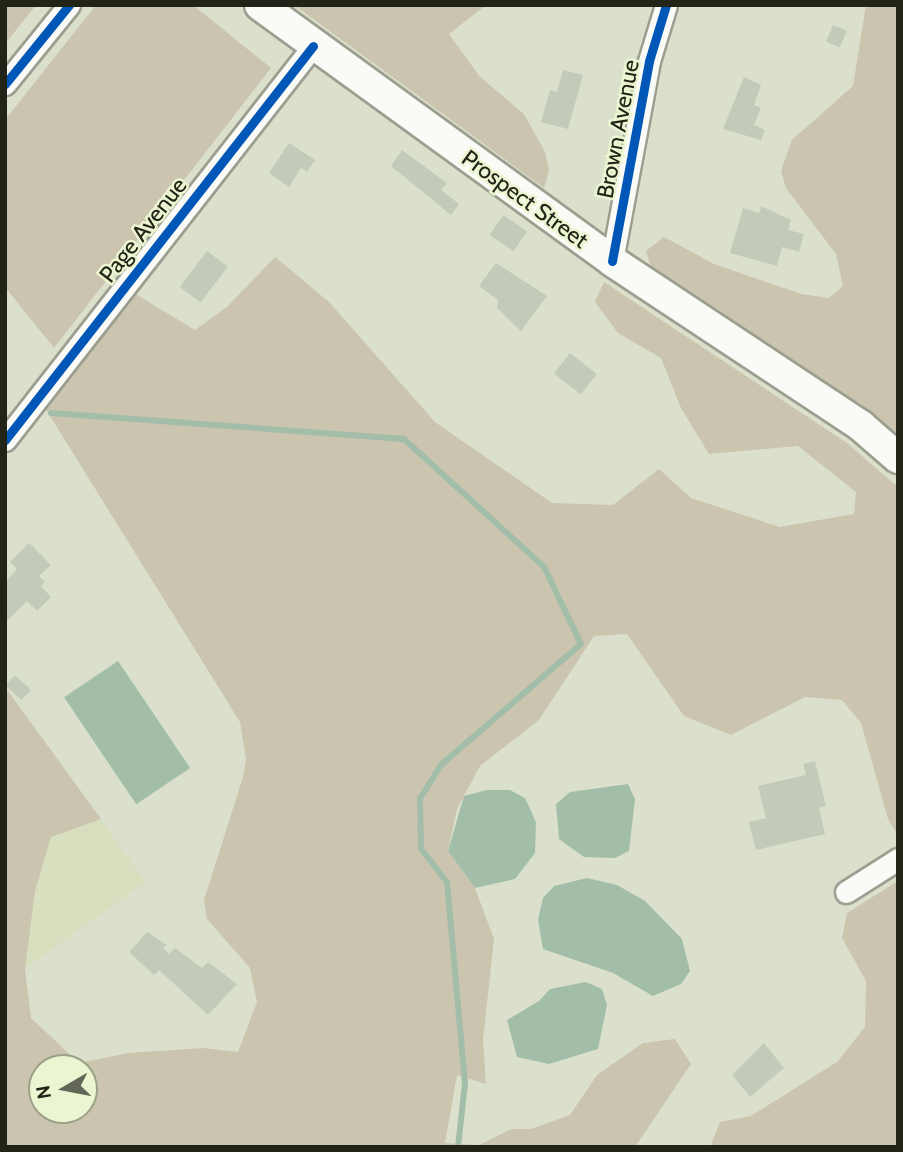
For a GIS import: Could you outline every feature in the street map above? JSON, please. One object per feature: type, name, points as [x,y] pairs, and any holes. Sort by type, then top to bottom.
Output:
[{"type":"main road","name":"Prospect Street","points":[[260,5],[612,261],[861,426],[898,458]]},
{"type":"street","points":[[5,84],[69,5]]},
{"type":"street","name":"Brown Avenue","points":[[612,261],[649,61],[666,5]]},
{"type":"street","name":"Page Avenue","points":[[5,440],[313,46]]},
{"type":"street","points":[[846,892],[898,859]]},
{"type":"shaded area","points":[[5,5],[36,5],[5,44]]},
{"type":"shaded area","points":[[96,5],[193,5],[271,68],[54,348],[5,287],[5,120]]},
{"type":"shaded area","points":[[294,5],[486,5],[449,34],[480,77],[524,114],[545,152],[549,171],[544,188]]},
{"type":"shaded area","points":[[866,5],[898,5],[898,436],[670,285],[651,267],[646,251],[664,237],[714,264],[801,294],[829,298],[843,286],[836,254],[786,188],[781,171],[792,140],[853,86]]},
{"type":"shaded area","points":[[275,257],[329,302],[435,422],[552,503],[613,505],[659,469],[691,498],[780,527],[854,514],[856,492],[798,446],[709,454],[681,408],[661,358],[618,333],[595,302],[604,282],[847,443],[898,487],[898,836],[888,819],[861,723],[842,700],[805,697],[731,735],[684,716],[627,634],[594,636],[539,720],[480,766],[457,809],[448,851],[475,888],[494,939],[483,1040],[486,1084],[457,1075],[445,1143],[479,1145],[511,1129],[531,1129],[570,1115],[597,1075],[643,1043],[675,1039],[691,1064],[635,1147],[5,1147],[5,687],[101,819],[51,837],[35,891],[25,969],[31,1018],[69,1054],[28,1054],[28,1124],[98,1124],[98,1059],[128,1053],[203,1048],[238,1052],[257,1002],[250,968],[207,919],[204,900],[243,777],[246,759],[240,722],[45,408],[132,292],[195,330],[227,307]]},
{"type":"shaded area","points":[[118,661],[190,768],[136,804],[64,697]]},
{"type":"shaded area","points":[[5,687],[146,882],[5,983]]},
{"type":"shaded area","points":[[628,784],[635,799],[629,851],[615,858],[584,857],[559,839],[556,804],[570,792]]},
{"type":"shaded area","points":[[487,790],[510,790],[525,798],[536,822],[535,853],[515,879],[475,888],[448,851],[464,796]]},
{"type":"shaded area","points":[[587,878],[617,885],[645,901],[682,939],[690,971],[681,984],[653,996],[613,973],[543,949],[538,920],[543,898],[554,886]]},
{"type":"shaded area","points":[[898,881],[898,1147],[710,1147],[720,1122],[751,1116],[837,1062],[865,1027],[866,981],[842,938],[847,913]]},
{"type":"shaded area","points":[[586,982],[602,989],[607,1005],[598,1049],[549,1064],[517,1057],[507,1020],[539,1001],[550,989]]},
{"type":"building","points":[[833,25],[847,31],[840,47],[826,42]]},
{"type":"building","points":[[563,70],[583,75],[568,129],[541,122],[550,90],[557,92]]},
{"type":"building","points":[[744,77],[761,85],[754,105],[761,108],[754,125],[765,130],[761,140],[723,129]]},
{"type":"building","points":[[289,143],[315,160],[307,172],[301,168],[289,187],[269,173]]},
{"type":"building","points":[[402,150],[447,183],[441,190],[459,204],[451,215],[391,166]]},
{"type":"building","points":[[761,206],[791,220],[788,230],[804,234],[799,252],[782,247],[777,266],[730,253],[743,208],[759,213]]},
{"type":"building","points":[[503,215],[527,231],[514,251],[490,235]]},
{"type":"building","points":[[207,251],[228,267],[201,303],[180,287]]},
{"type":"building","points":[[496,263],[547,296],[521,331],[497,308],[498,300],[479,286]]},
{"type":"building","points":[[570,353],[597,374],[581,394],[554,373]]},
{"type":"building","points":[[29,543],[51,565],[39,576],[45,582],[41,586],[51,597],[37,611],[27,601],[7,621],[5,582],[17,569],[10,562]]},
{"type":"building","points":[[15,675],[31,690],[22,700],[5,685]]},
{"type":"building","points":[[815,761],[826,806],[819,808],[825,834],[756,850],[749,822],[766,818],[758,786],[806,775],[803,764]]},
{"type":"building","points":[[147,932],[167,945],[163,948],[169,954],[175,948],[202,968],[208,962],[237,984],[208,1015],[159,970],[154,975],[129,952]]},
{"type":"building","points":[[764,1043],[784,1068],[750,1097],[732,1075]]},
{"type":"waterway","points":[[51,413],[404,439],[544,567],[581,644],[441,765],[420,798],[421,849],[447,882],[465,1083],[458,1147]]},
{"type":"cycle path","points":[[5,84],[69,5]]},
{"type":"cycle path","points":[[612,261],[649,61],[666,5]]},
{"type":"cycle path","points":[[5,440],[313,46]]}]
